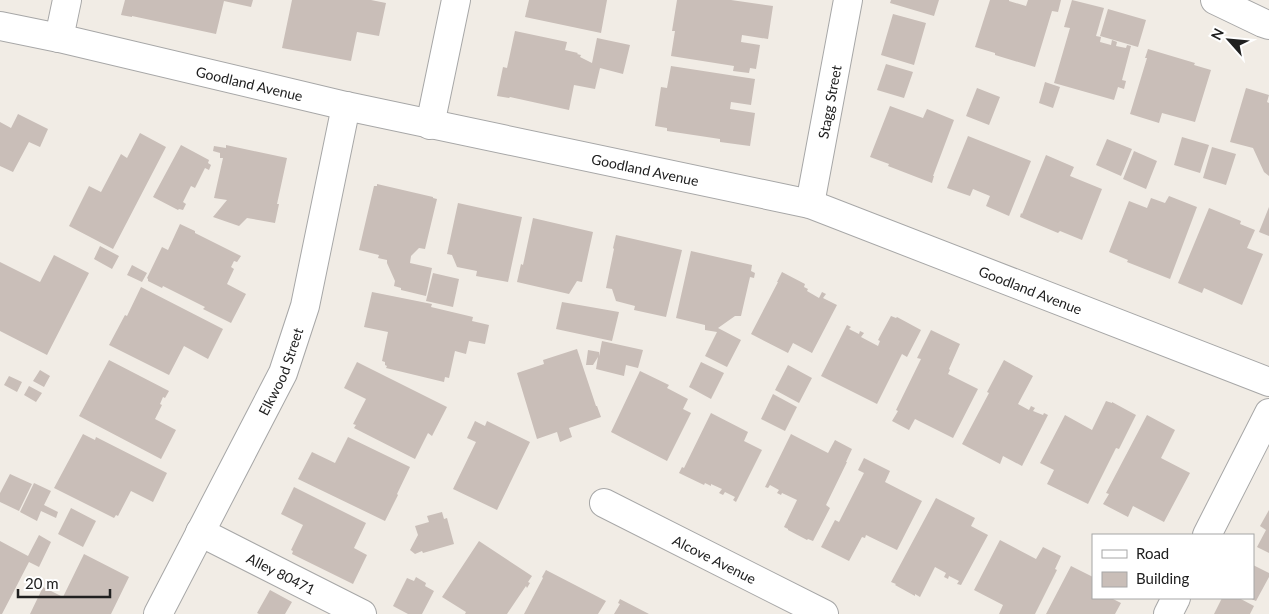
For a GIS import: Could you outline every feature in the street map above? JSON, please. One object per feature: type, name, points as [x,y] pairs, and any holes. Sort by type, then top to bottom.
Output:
[{"type":"street","points":[[59,38],[67,0]]},
{"type":"street","points":[[430,125],[456,0]]},
{"type":"street","name":"Stagg Street","points":[[810,204],[848,0]]},
{"type":"street","points":[[1215,0],[1269,25]]},
{"type":"street","name":"Goodland Avenue","points":[[0,26],[59,38],[430,125],[810,204],[1269,382]]},
{"type":"street","name":"Elkwood Street","points":[[158,614],[283,373],[305,306],[346,106]]},
{"type":"street","points":[[1208,534],[1269,413]]},
{"type":"street","name":"Alcove Avenue","points":[[604,503],[824,614]]},
{"type":"street","name":"Alley 80471","points":[[200,532],[362,614]]},
{"type":"street","points":[[1168,614],[1176,599]]},
{"type":"building","points":[[125,0],[253,0],[251,7],[224,1],[216,34],[121,15]]},
{"type":"building","points":[[292,0],[371,0],[386,3],[379,36],[357,32],[351,61],[282,48]]},
{"type":"building","points":[[529,0],[607,0],[601,33],[525,17]]},
{"type":"building","points":[[677,0],[731,0],[773,6],[768,39],[742,35],[741,42],[760,45],[756,69],[750,68],[749,73],[733,71],[734,66],[671,56],[675,31],[672,31]]},
{"type":"building","points":[[891,0],[939,0],[934,16],[890,3]]},
{"type":"building","points":[[990,0],[1009,0],[1026,6],[1028,0],[1061,0],[1058,12],[1052,11],[1035,67],[975,47]]},
{"type":"building","points":[[1072,0],[1104,8],[1096,36],[1101,37],[1100,42],[1111,45],[1112,40],[1117,42],[1116,46],[1126,48],[1127,45],[1131,46],[1122,80],[1126,81],[1124,89],[1118,87],[1114,100],[1054,83],[1070,28],[1064,27]]},
{"type":"building","points":[[1108,9],[1146,20],[1138,47],[1100,36]]},
{"type":"building","points":[[893,14],[926,23],[914,65],[881,55]]},
{"type":"building","points":[[515,31],[567,42],[565,50],[578,53],[581,55],[580,57],[592,63],[597,38],[630,45],[623,74],[600,68],[595,89],[574,85],[569,110],[497,96],[503,67],[507,68]]},
{"type":"building","points":[[1148,49],[1195,63],[1194,65],[1211,70],[1195,122],[1162,113],[1159,123],[1130,114]]},
{"type":"building","points":[[886,64],[913,72],[904,98],[877,90]]},
{"type":"building","points":[[671,66],[755,79],[751,105],[731,102],[730,109],[755,113],[750,146],[720,142],[720,139],[667,131],[667,128],[655,126],[661,87],[667,88]]},
{"type":"building","points":[[1045,82],[1060,87],[1053,108],[1039,103]]},
{"type":"building","points":[[977,88],[1000,97],[989,125],[966,116]]},
{"type":"building","points":[[1246,88],[1269,95],[1267,102],[1269,103],[1269,176],[1264,172],[1253,148],[1230,142]]},
{"type":"building","points":[[890,106],[923,118],[927,109],[954,120],[932,183],[870,157]]},
{"type":"building","points":[[18,114],[48,129],[40,147],[29,142],[13,172],[0,166],[0,122],[11,128]]},
{"type":"building","points":[[140,133],[166,147],[113,249],[69,226],[89,186],[101,192],[121,154],[127,158]]},
{"type":"building","points":[[968,136],[1031,161],[1009,216],[986,206],[990,196],[973,189],[970,196],[947,188]]},
{"type":"building","points":[[1182,137],[1209,145],[1200,173],[1174,165]]},
{"type":"building","points":[[1107,139],[1132,149],[1121,176],[1096,165]]},
{"type":"building","points":[[181,145],[209,160],[208,163],[211,165],[209,170],[205,168],[195,188],[191,186],[183,202],[186,204],[183,210],[178,210],[153,197]]},
{"type":"building","points":[[226,145],[287,158],[275,223],[247,218],[239,226],[213,217],[227,200],[214,198],[223,158],[220,158],[220,153],[213,151],[214,146],[226,148]]},
{"type":"building","points":[[1212,147],[1236,154],[1226,185],[1203,178]]},
{"type":"building","points":[[1134,151],[1157,161],[1146,189],[1123,179]]},
{"type":"building","points":[[1046,155],[1074,167],[1070,176],[1102,189],[1082,240],[1060,231],[1058,233],[1020,217]]},
{"type":"building","points":[[377,184],[437,199],[425,249],[419,248],[411,256],[410,263],[432,268],[426,296],[401,290],[401,288],[394,286],[395,281],[387,260],[378,258],[379,255],[359,250],[374,186],[377,186]]},
{"type":"building","points":[[1169,196],[1197,207],[1170,279],[1127,262],[1128,260],[1109,252],[1129,201],[1147,208],[1151,198],[1165,203]]},
{"type":"building","points":[[458,203],[522,217],[508,282],[476,276],[477,271],[457,267],[452,255],[447,254]]},
{"type":"building","points":[[1269,207],[1269,236],[1259,232]]},
{"type":"building","points":[[1209,208],[1241,221],[1240,224],[1255,230],[1247,248],[1263,254],[1242,305],[1204,288],[1202,293],[1178,283]]},
{"type":"building","points":[[533,218],[593,232],[582,282],[577,281],[569,294],[517,282],[521,264],[523,265]]},
{"type":"building","points":[[180,224],[241,256],[237,262],[234,261],[231,267],[234,269],[227,284],[246,294],[231,323],[203,309],[205,307],[163,286],[162,288],[148,281],[147,278],[162,247],[168,250]]},
{"type":"building","points":[[616,235],[682,250],[666,317],[634,310],[635,306],[616,301],[612,289],[606,288]]},
{"type":"building","points":[[100,246],[119,256],[112,269],[94,259]]},
{"type":"building","points":[[691,251],[752,265],[751,271],[755,273],[754,278],[750,277],[741,316],[735,316],[718,328],[741,340],[727,367],[705,356],[717,332],[705,330],[705,325],[676,318]]},
{"type":"building","points":[[54,255],[89,273],[47,355],[0,331],[0,262],[40,282]]},
{"type":"building","points":[[132,265],[147,273],[142,282],[127,275]]},
{"type":"building","points":[[782,272],[805,284],[804,287],[808,289],[807,291],[819,298],[822,292],[826,294],[823,298],[837,305],[812,353],[793,343],[788,353],[751,334]]},
{"type":"building","points":[[433,273],[459,279],[453,307],[426,301]]},
{"type":"building","points":[[141,287],[223,329],[208,359],[184,346],[169,375],[109,345],[125,315],[127,316]]},
{"type":"building","points":[[372,292],[432,304],[431,307],[473,317],[472,321],[489,325],[485,344],[469,341],[466,354],[455,351],[449,378],[445,377],[444,382],[386,368],[385,362],[382,361],[388,332],[364,327]]},
{"type":"building","points":[[562,302],[619,312],[612,341],[556,329]]},
{"type":"building","points":[[891,316],[897,317],[921,330],[907,357],[902,354],[877,404],[821,376],[847,325],[851,327],[849,329],[859,334],[860,331],[864,333],[861,337],[878,346],[880,341],[878,340]]},
{"type":"building","points":[[931,330],[960,344],[948,374],[978,389],[953,438],[915,419],[909,430],[892,421],[921,359],[917,358]]},
{"type":"building","points":[[602,341],[643,350],[638,368],[626,365],[624,376],[596,369],[598,357],[593,365],[586,365],[588,350],[599,352],[599,356]]},
{"type":"building","points":[[577,349],[601,417],[569,428],[572,437],[560,442],[557,432],[537,439],[517,373],[544,364],[543,360]]},
{"type":"building","points":[[109,360],[169,391],[165,398],[163,397],[160,404],[162,405],[155,419],[176,430],[161,459],[79,416]]},
{"type":"building","points":[[1004,360],[1033,376],[1018,404],[1029,410],[1031,406],[1035,408],[1033,411],[1048,415],[1022,466],[1003,456],[1000,464],[962,444]]},
{"type":"building","points":[[357,362],[447,407],[432,436],[428,433],[415,459],[354,428],[356,425],[353,424],[366,399],[344,388]]},
{"type":"building","points":[[701,362],[724,373],[711,399],[689,387]]},
{"type":"building","points":[[788,365],[812,378],[799,403],[775,390]]},
{"type":"building","points":[[40,370],[50,376],[44,387],[33,381]]},
{"type":"building","points":[[640,371],[669,385],[667,388],[688,399],[683,409],[691,413],[667,461],[611,432]]},
{"type":"building","points":[[9,376],[22,382],[17,392],[4,385]]},
{"type":"building","points":[[29,386],[42,393],[36,402],[24,395]]},
{"type":"building","points":[[773,394],[797,407],[785,431],[761,419]]},
{"type":"building","points":[[1106,401],[1112,402],[1136,415],[1119,449],[1116,448],[1088,504],[1047,484],[1054,470],[1040,463],[1065,415],[1092,430]]},
{"type":"building","points":[[711,413],[748,432],[744,441],[762,450],[736,502],[733,500],[735,497],[725,492],[723,495],[719,493],[722,489],[711,484],[711,486],[705,483],[704,485],[679,473],[682,467],[684,468]]},
{"type":"building","points":[[1147,415],[1175,430],[1161,458],[1190,473],[1164,522],[1133,506],[1128,517],[1103,504],[1109,494],[1106,493]]},
{"type":"building","points":[[475,421],[485,426],[487,421],[530,442],[497,510],[453,489],[476,442],[467,438]]},
{"type":"building","points":[[83,434],[95,440],[96,437],[167,473],[153,502],[131,491],[118,516],[116,515],[114,518],[54,488]]},
{"type":"building","points":[[791,434],[828,453],[835,440],[852,449],[826,505],[830,508],[813,541],[807,540],[784,527],[797,500],[782,493],[781,495],[777,493],[779,490],[770,485],[768,488],[765,487]]},
{"type":"building","points":[[348,437],[410,467],[385,521],[298,479],[312,452],[335,463]]},
{"type":"building","points":[[864,458],[890,471],[885,482],[922,501],[897,550],[866,535],[865,538],[862,537],[849,561],[821,547],[835,520],[839,522],[864,473],[858,470]]},
{"type":"building","points":[[10,474],[32,484],[19,511],[0,502],[0,493]]},
{"type":"building","points":[[34,483],[51,491],[44,505],[58,512],[56,518],[41,511],[37,521],[20,512]]},
{"type":"building","points":[[294,487],[366,523],[354,548],[367,555],[353,584],[292,554],[293,551],[291,550],[303,525],[281,514]]},
{"type":"building","points":[[936,498],[975,518],[971,526],[988,535],[961,585],[957,584],[959,581],[949,576],[948,579],[944,577],[946,573],[935,567],[920,597],[891,582]]},
{"type":"building","points":[[71,508],[96,521],[83,547],[58,534]]},
{"type":"building","points":[[1269,510],[1269,553],[1257,547],[1266,530],[1260,526]]},
{"type":"building","points":[[442,512],[444,519],[447,518],[454,544],[415,554],[410,550],[418,535],[415,526],[429,522],[427,516]]},
{"type":"building","points":[[39,535],[51,542],[39,567],[29,562],[2,614],[0,614],[0,541],[28,556]]},
{"type":"building","points":[[1000,540],[1036,559],[1043,547],[1061,556],[1055,569],[1057,570],[1035,614],[999,614],[1003,605],[974,590]]},
{"type":"building","points":[[479,541],[532,576],[527,588],[526,586],[507,614],[465,614],[466,612],[442,597]]},
{"type":"building","points":[[84,554],[129,577],[111,614],[30,614],[43,587],[63,597]]},
{"type":"building","points":[[1071,566],[1092,576],[1092,599],[1113,599],[1121,603],[1115,614],[1046,614]]},
{"type":"building","points":[[1254,566],[1269,573],[1269,577],[1256,601],[1251,599],[1254,599]]},
{"type":"building","points":[[546,570],[606,601],[598,614],[524,614]]},
{"type":"building","points":[[416,577],[426,583],[425,586],[434,591],[422,614],[408,614],[393,606],[407,578],[414,581]]},
{"type":"building","points":[[270,590],[292,602],[285,614],[257,613]]},
{"type":"building","points":[[620,599],[649,614],[614,614],[620,604],[618,603]]},
{"type":"building","points":[[1222,599],[1241,599],[1254,606],[1250,614],[1214,614]]}]
